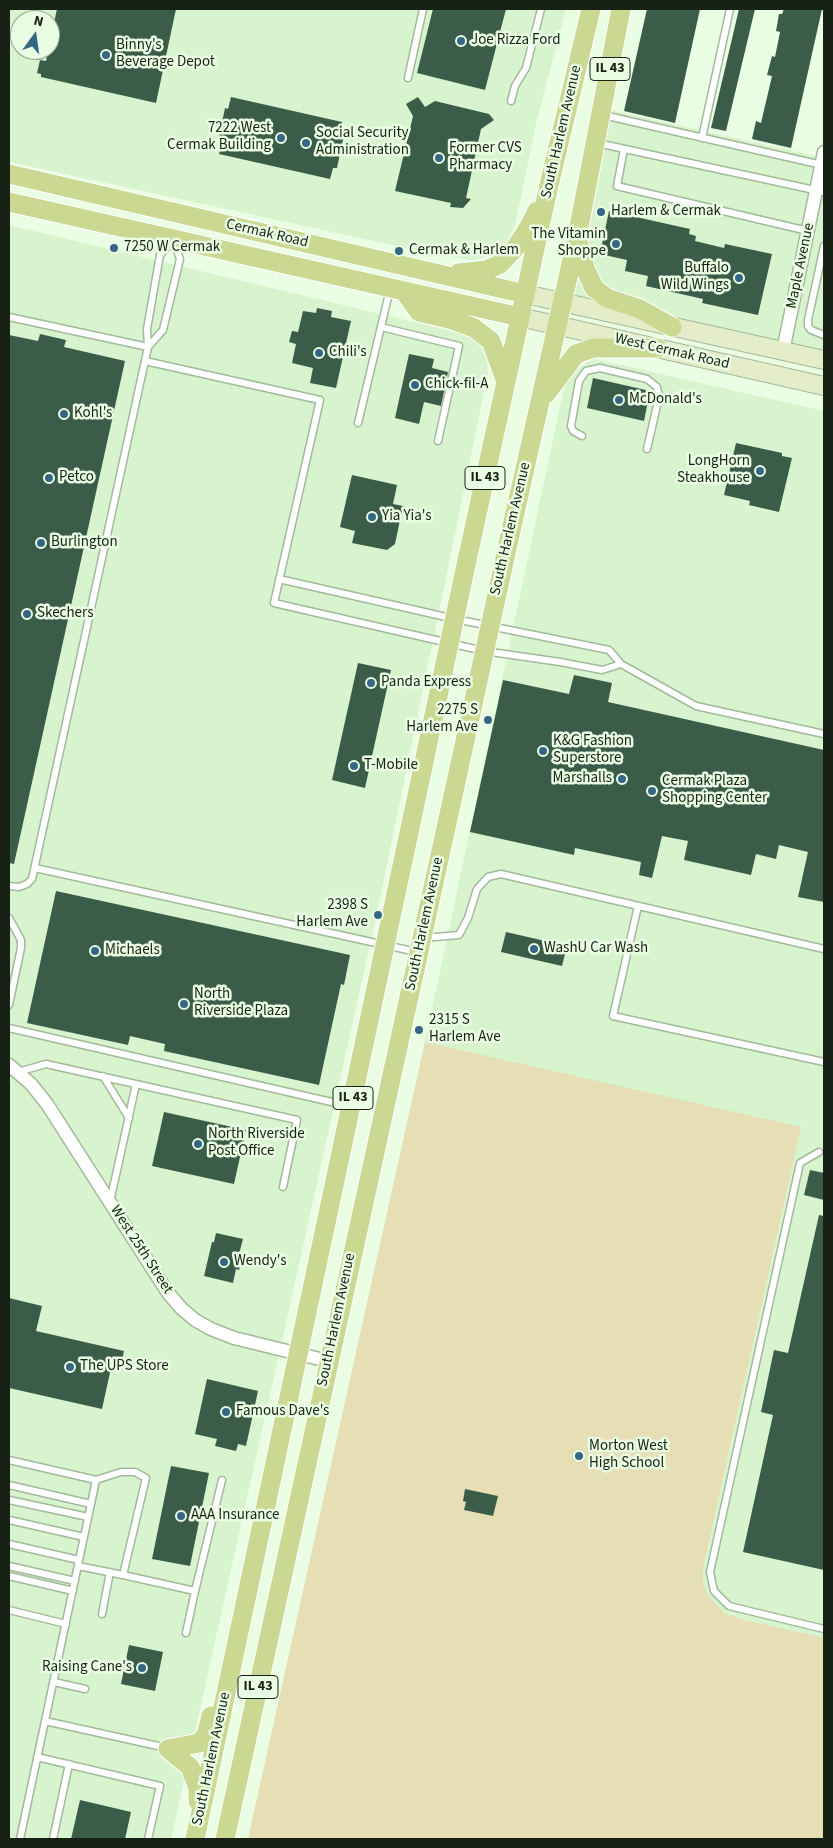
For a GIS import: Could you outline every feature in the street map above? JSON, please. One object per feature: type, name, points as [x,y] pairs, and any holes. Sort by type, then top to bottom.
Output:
[{"type":"main road","name":"South Harlem Avenue","points":[[196,1832],[449,642],[549,185],[591,9]]},
{"type":"main road","name":"South Harlem Avenue","points":[[224,1839],[484,651],[577,237],[622,9]]},
{"type":"main road","name":"Cermak Road","points":[[9,174],[525,294]]},
{"type":"main road","points":[[434,272],[487,270],[500,264],[516,247],[529,227],[549,185]]},
{"type":"main road","name":"Cermak Road","points":[[9,202],[520,317]]},
{"type":"main road","points":[[577,237],[585,268],[594,288],[607,298],[640,309],[672,327]]},
{"type":"main road","points":[[397,290],[419,312],[453,320],[474,328],[491,341],[506,383]]},
{"type":"main road","name":"West Cermak Road","points":[[525,294],[824,360]]},
{"type":"main road","name":"West Cermak Road","points":[[520,317],[824,386]]},
{"type":"main road","points":[[540,403],[576,354],[593,348],[657,348]]},
{"type":"main road","points":[[168,1749],[199,1743],[206,1735],[219,1679],[234,1654]]},
{"type":"main road","points":[[168,1749],[190,1767],[198,1788],[196,1832]]},
{"type":"street","name":"Maple Avenue","points":[[783,351],[808,231],[820,191],[824,152]]},
{"type":"street","name":"West 25th Street","points":[[13,1068],[31,1084],[47,1104],[168,1294],[182,1309],[210,1329],[234,1338],[328,1361]]},
{"type":"lane","points":[[408,78],[423,9]]},
{"type":"lane","points":[[511,101],[515,86],[526,68],[541,9]]},
{"type":"lane","points":[[702,138],[730,9]]},
{"type":"lane","points":[[602,115],[823,165]]},
{"type":"lane","points":[[596,143],[820,191]]},
{"type":"lane","points":[[624,149],[617,186],[808,231]]},
{"type":"lane","points":[[9,886],[20,887],[27,884],[32,878],[35,868],[148,347],[147,329],[160,255],[173,240],[180,259],[178,269],[163,330],[148,347]]},
{"type":"lane","points":[[824,246],[808,320],[808,326],[811,330],[824,335]]},
{"type":"lane","points":[[358,423],[381,327],[397,290]]},
{"type":"lane","points":[[9,317],[148,347]]},
{"type":"lane","points":[[381,327],[459,346],[438,441]]},
{"type":"lane","points":[[145,361],[320,400],[274,603],[484,651],[602,670],[621,664]]},
{"type":"lane","points":[[582,436],[573,431],[571,426],[579,381],[586,371],[600,368],[647,379],[657,387],[659,397],[647,450]]},
{"type":"lane","points":[[279,579],[455,619],[609,650],[621,664],[696,706],[824,734]]},
{"type":"lane","points":[[35,868],[386,944],[420,945],[459,935],[468,918],[477,889],[488,877],[501,874],[824,949]]},
{"type":"lane","points":[[638,906],[613,1016],[824,1062]]},
{"type":"lane","points":[[9,918],[21,940],[9,1005]]},
{"type":"lane","points":[[9,1028],[351,1107]]},
{"type":"lane","points":[[13,1068],[46,1064],[297,1120],[283,1187]]},
{"type":"lane","points":[[103,1076],[129,1118]]},
{"type":"lane","points":[[110,1203],[136,1084]]},
{"type":"lane","points":[[819,1152],[800,1163],[710,1572],[714,1591],[729,1606],[824,1629]]},
{"type":"lane","points":[[9,1460],[96,1480],[121,1472],[135,1472],[146,1478],[123,1574]]},
{"type":"lane","points":[[20,1839],[96,1480]]},
{"type":"lane","points":[[186,1633],[222,1480]]},
{"type":"lane","points":[[9,1485],[91,1504]]},
{"type":"lane","points":[[9,1500],[88,1517]]},
{"type":"lane","points":[[9,1520],[84,1536]]},
{"type":"lane","points":[[9,1544],[110,1572],[195,1590]]},
{"type":"lane","points":[[9,1566],[75,1581]]},
{"type":"lane","points":[[102,1614],[110,1572]]},
{"type":"lane","points":[[9,1576],[73,1591]]},
{"type":"lane","points":[[9,1610],[66,1624]]},
{"type":"lane","points":[[54,1682],[86,1688]]},
{"type":"lane","points":[[45,1721],[168,1749]]},
{"type":"lane","points":[[37,1757],[160,1786],[148,1839]]},
{"type":"lane","points":[[53,1839],[69,1764]]},
{"type":"shaded area","points":[[9,9],[566,9],[536,124],[516,221],[511,235],[504,246],[483,258],[474,260],[434,254],[9,162]]},
{"type":"shaded area","points":[[606,109],[824,158],[824,357],[568,299]]},
{"type":"shaded area","name":"North Riverside Plaza","points":[[9,225],[460,333],[477,341],[487,359],[488,373],[376,918],[171,1839],[9,1839]]},
{"type":"shaded area","name":"Morton West High School","points":[[595,359],[824,411],[824,1839],[248,1839],[425,1042],[564,388],[576,370]]},
{"type":"shaded area","name":"Morton West High School","points":[[425,1042],[801,1127],[703,1568],[703,1581],[707,1594],[725,1613],[740,1619],[824,1638],[824,1839],[248,1839]]},
{"type":"building","name":"Binny's Beverage Depot","points":[[176,9],[156,103],[41,77],[41,74],[37,73],[40,60],[60,60],[60,10],[57,10]]},
{"type":"building","name":"Joe Rizza Ford","points":[[433,9],[506,9],[485,90],[417,73]]},
{"type":"building","points":[[647,9],[700,9],[675,123],[624,111]]},
{"type":"building","points":[[739,9],[755,9],[726,131],[711,128]]},
{"type":"building","points":[[784,9],[822,9],[791,148],[752,139],[756,121],[761,123],[772,76],[767,75],[772,56],[775,57],[780,32],[776,31],[779,14],[782,14]]},
{"type":"building","name":"7222 West Cermak Building","points":[[231,97],[342,122],[340,134],[344,135],[337,168],[333,168],[330,179],[219,154],[222,143],[218,142],[225,108],[228,109]]},
{"type":"building","name":"Former CVS Pharmacy","points":[[418,97],[425,107],[435,101],[489,114],[494,120],[481,129],[466,198],[471,199],[463,208],[450,207],[451,203],[395,191],[413,116],[406,104]]},
{"type":"building","points":[[609,211],[690,229],[689,234],[696,236],[695,241],[724,248],[725,244],[772,254],[758,315],[702,303],[703,299],[646,286],[648,276],[625,271],[627,260],[600,254]]},
{"type":"building","name":"Chili's","points":[[317,308],[332,311],[331,317],[351,321],[336,388],[310,383],[313,368],[292,363],[296,344],[289,342],[292,331],[298,332],[303,311],[316,313]]},
{"type":"building","points":[[40,334],[66,340],[64,347],[125,361],[14,864],[9,863],[9,335],[38,341]]},
{"type":"building","name":"Chick-fil-A","points":[[409,354],[434,359],[432,368],[448,372],[441,406],[424,402],[419,424],[395,418]]},
{"type":"building","name":"McDonald's","points":[[593,378],[650,391],[644,421],[587,408]]},
{"type":"building","name":"LongHorn Steakhouse","points":[[736,443],[782,453],[782,456],[792,458],[779,512],[749,505],[750,501],[724,495]]},
{"type":"building","name":"Yia Yia's","points":[[352,475],[397,485],[393,504],[403,506],[395,544],[387,550],[352,543],[355,531],[340,527]]},
{"type":"building","points":[[358,663],[391,670],[365,788],[332,780]]},
{"type":"building","name":"Cermak Plaza Shopping Center","points":[[574,675],[612,683],[608,702],[824,750],[824,902],[798,897],[808,852],[779,845],[776,859],[756,854],[751,875],[684,860],[688,841],[662,836],[652,878],[639,875],[641,862],[575,848],[574,855],[470,832],[503,680],[569,694]]},
{"type":"building","name":"North Riverside Plaza","points":[[56,891],[350,955],[344,985],[341,984],[319,1085],[164,1051],[165,1044],[130,1036],[128,1045],[27,1023]]},
{"type":"building","name":"WashU Car Wash","points":[[506,932],[567,946],[562,966],[501,952]]},
{"type":"building","name":"North Riverside Post Office","points":[[164,1112],[246,1130],[234,1184],[152,1166]]},
{"type":"building","points":[[810,1170],[824,1173],[824,1200],[804,1195]]},
{"type":"building","points":[[819,1215],[824,1216],[824,1570],[743,1552],[773,1415],[761,1412],[774,1350],[788,1353]]},
{"type":"building","name":"Wendy's","points":[[216,1233],[243,1239],[239,1254],[242,1254],[239,1270],[236,1269],[233,1283],[204,1276]]},
{"type":"building","points":[[9,1298],[42,1306],[36,1331],[124,1351],[120,1370],[111,1368],[102,1409],[9,1388]]},
{"type":"building","name":"Famous Dave's","points":[[207,1379],[258,1391],[246,1446],[238,1444],[236,1451],[215,1446],[217,1439],[195,1434]]},
{"type":"building","name":"AAA Insurance","points":[[171,1466],[209,1473],[190,1566],[152,1559]]},
{"type":"building","points":[[465,1489],[498,1496],[493,1516],[464,1510],[466,1502],[463,1501]]},
{"type":"building","name":"Raising Cane's","points":[[129,1645],[163,1652],[155,1691],[121,1684]]},
{"type":"building","points":[[80,1800],[131,1812],[125,1839],[71,1839]]},
{"type":"place","name":"Joe Rizza Ford","points":[[461,41]]},
{"type":"place","name":"Binny's Beverage Depot","points":[[106,55]]},
{"type":"place","name":"7222 West Cermak Building","points":[[281,138]]},
{"type":"place","name":"Social Security Administration","points":[[306,143]]},
{"type":"place","name":"Former CVS Pharmacy","points":[[439,158]]},
{"type":"place","name":"Harlem & Cermak","points":[[601,212]]},
{"type":"place","name":"The Vitamin Shoppe","points":[[616,244]]},
{"type":"place","name":"7250 W Cermak","points":[[114,248]]},
{"type":"place","name":"Cermak & Harlem","points":[[399,251]]},
{"type":"place","name":"Buffalo Wild Wings","points":[[739,278]]},
{"type":"place","name":"Chili's","points":[[319,353]]},
{"type":"place","name":"Chick-fil-A","points":[[415,385]]},
{"type":"place","name":"McDonald's","points":[[619,400]]},
{"type":"place","name":"Kohl's","points":[[64,414]]},
{"type":"place","name":"LongHorn Steakhouse","points":[[760,471]]},
{"type":"place","name":"Petco","points":[[49,478]]},
{"type":"place","name":"Yia Yia's","points":[[372,517]]},
{"type":"place","name":"Burlington","points":[[41,543]]},
{"type":"place","name":"Skechers","points":[[27,614]]},
{"type":"place","name":"Panda Express","points":[[371,683]]},
{"type":"place","name":"2275 S Harlem Ave","points":[[488,720]]},
{"type":"place","name":"K&G Fashion Superstore","points":[[543,751]]},
{"type":"place","name":"T-Mobile","points":[[354,766]]},
{"type":"place","name":"Marshalls","points":[[622,779]]},
{"type":"place","name":"Cermak Plaza Shopping Center","points":[[652,791]]},
{"type":"place","name":"2398 S Harlem Ave","points":[[378,915]]},
{"type":"place","name":"WashU Car Wash","points":[[534,949]]},
{"type":"place","name":"Michaels","points":[[95,951]]},
{"type":"place","name":"North Riverside Plaza","points":[[184,1004]]},
{"type":"place","name":"2315 S Harlem Ave","points":[[419,1030]]},
{"type":"place","name":"North Riverside Post Office","points":[[198,1144]]},
{"type":"place","name":"Wendy's","points":[[224,1262]]},
{"type":"place","name":"The UPS Store","points":[[70,1367]]},
{"type":"place","name":"Famous Dave's","points":[[226,1412]]},
{"type":"place","name":"Morton West High School","points":[[579,1456]]},
{"type":"place","name":"AAA Insurance","points":[[181,1516]]},
{"type":"place","name":"Raising Cane's","points":[[142,1668]]}]
